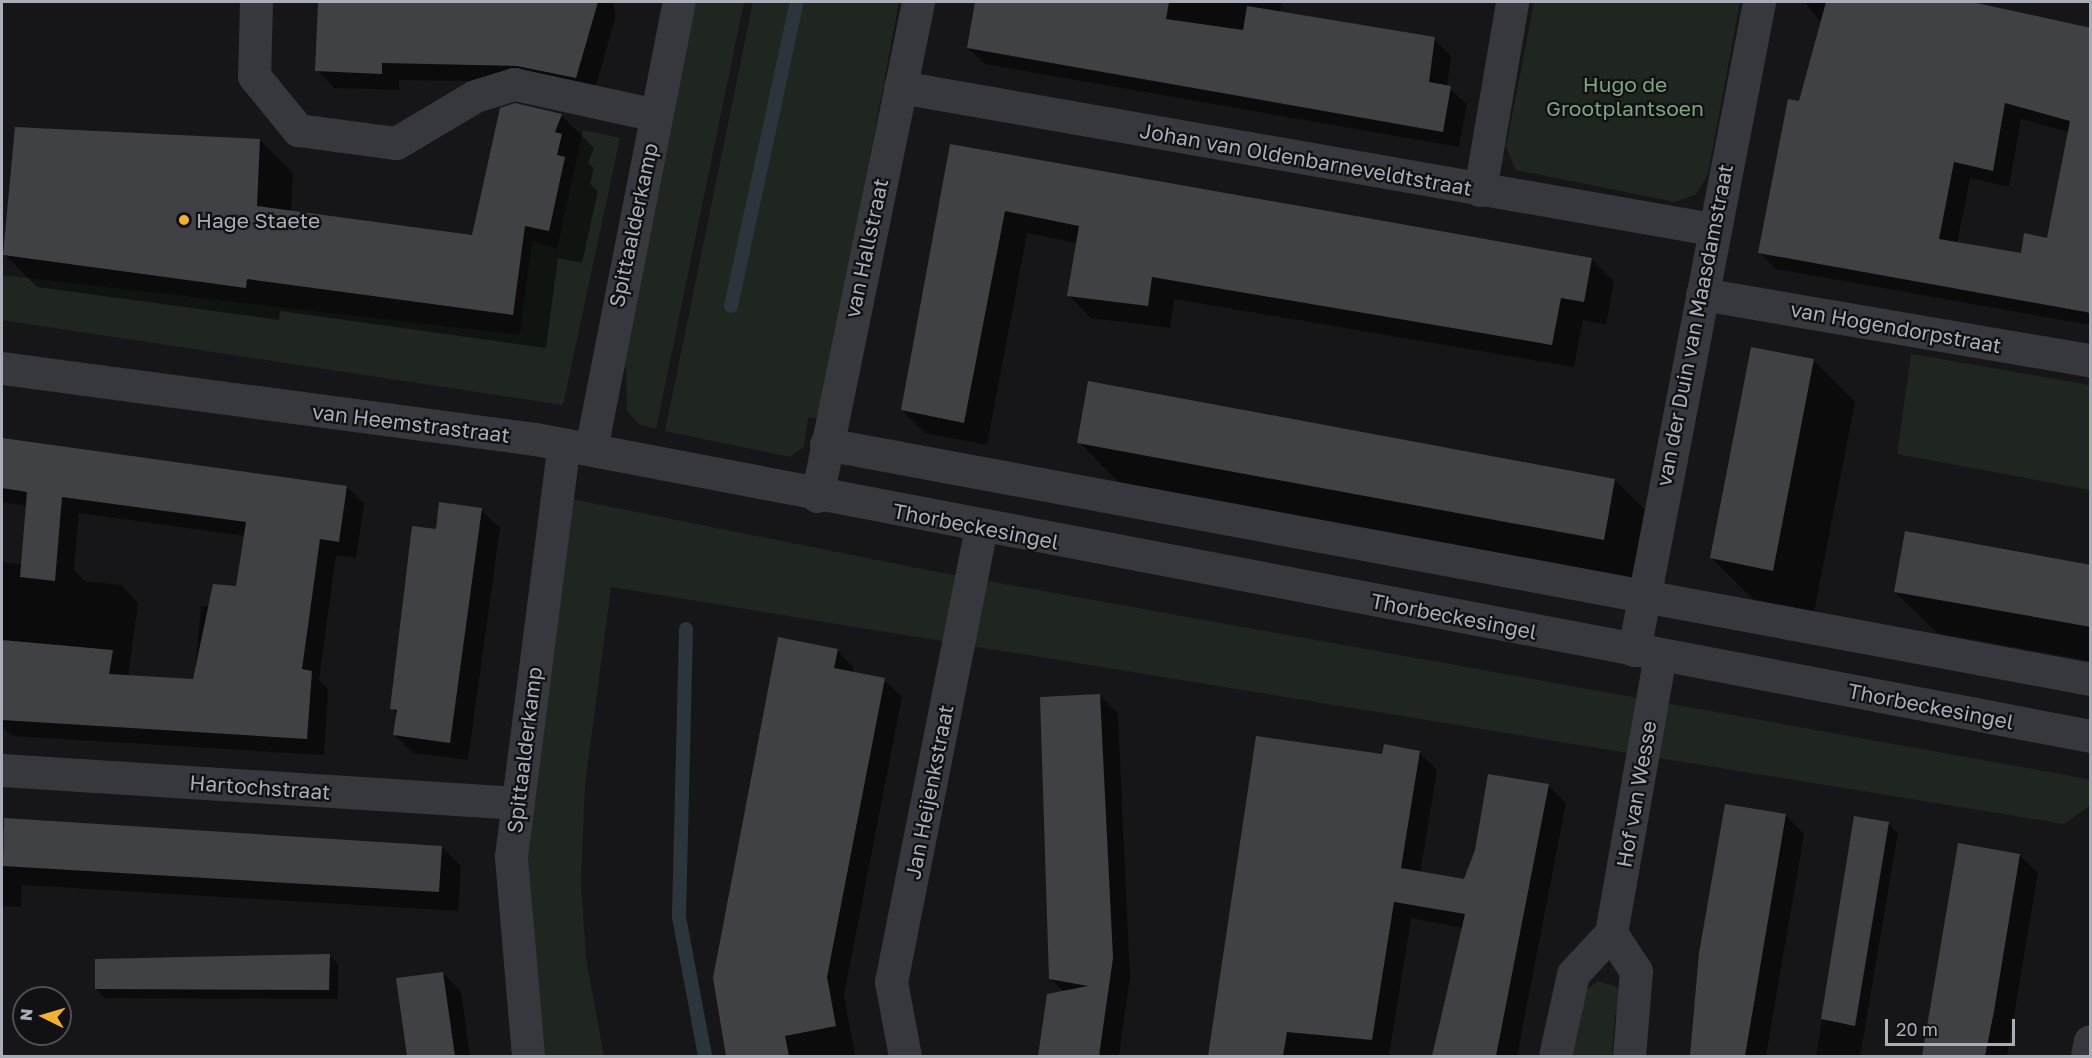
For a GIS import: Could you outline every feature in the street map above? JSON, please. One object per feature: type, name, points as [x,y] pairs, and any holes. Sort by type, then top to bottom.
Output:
[{"type":"street","points":[[256,2],[254,76],[298,130],[396,143],[475,96],[514,84],[656,115]]},
{"type":"street","name":"Spittaalderkamp","points":[[528,1056],[512,909],[518,803],[577,447],[656,115],[679,2]]},
{"type":"street","name":"van Hallstraat","points":[[817,496],[918,2]]},
{"type":"street","points":[[1480,190],[1512,2]]},
{"type":"street","name":"van der Duin van Maasdamstraat","points":[[1647,652],[1641,597],[1702,294],[1712,229],[1759,2]]},
{"type":"street","name":"Johan van Oldenbarneveldtstraat","points":[[900,87],[1712,229]]},
{"type":"street","name":"van Hogendorpstraat","points":[[1702,294],[2091,360]]},
{"type":"street","name":"van Heemstrastraat","points":[[2,368],[577,447],[817,496]]},
{"type":"street","points":[[826,444],[2091,680]]},
{"type":"street","name":"Thorbeckesingel","points":[[817,496],[2091,736]]},
{"type":"street","name":"Jan Heijenkstraat","points":[[905,1056],[891,982],[981,527]]},
{"type":"street","name":"Hof van Wesse","points":[[1611,933],[1647,652]]},
{"type":"street","name":"Hartochstraat","points":[[2,770],[518,803]]},
{"type":"street","points":[[1555,1056],[1574,975],[1611,933],[1636,971],[1629,1056]]},
{"type":"street","points":[[2087,1056],[2091,1041]]},
{"type":"green space","points":[[694,2],[744,2],[656,429],[639,424],[627,411],[626,368],[617,366]]},
{"type":"green space","points":[[753,2],[899,2],[820,419],[808,417],[804,447],[790,457],[665,431]]},
{"type":"green space","name":"Hugo de Grootplantsoen","points":[[1534,2],[1740,2],[1708,174],[1696,194],[1675,202],[1516,170],[1506,147]]},
{"type":"green space","points":[[583,130],[620,138],[563,405],[2,320],[2,275],[520,335],[532,241],[557,249]]},
{"type":"green space","points":[[1911,354],[2090,385],[2090,490],[1897,454]]},
{"type":"green space","points":[[571,499],[932,571],[2066,775],[2090,780],[2090,806],[2064,824],[611,587],[585,785],[581,882],[586,958],[604,1056],[543,1056],[523,885]]},
{"type":"green space","points":[[1598,981],[1620,988],[1623,1015],[1615,1014],[1612,1056],[1570,1056],[1584,991]]},
{"type":"building","points":[[318,2],[598,2],[576,78],[517,66],[382,63],[382,74],[315,71]]},
{"type":"building","points":[[975,2],[1169,2],[1166,19],[1243,30],[1247,6],[1435,37],[1429,82],[1451,86],[1443,132],[967,48]]},
{"type":"building","points":[[1826,2],[1972,2],[2091,28],[2091,313],[1758,253],[1788,99],[1799,101]],"holes":[[[2005,103],[2070,121],[2047,238],[2024,233],[2021,253],[1939,239],[1954,162],[1993,171]]]},
{"type":"building","name":"Hage Staete","points":[[515,103],[562,114],[555,132],[562,134],[557,155],[565,157],[549,231],[525,226],[513,315],[247,279],[246,288],[3,255],[15,127],[260,139],[257,206],[472,235],[500,108]]},
{"type":"building","points":[[950,144],[1592,258],[1584,302],[1561,298],[1552,345],[1152,277],[1148,306],[1067,296],[1079,226],[1005,211],[964,423],[901,410]]},
{"type":"building","points":[[1751,347],[1814,359],[1773,571],[1710,558]]},
{"type":"building","points":[[1088,381],[1615,479],[1604,540],[1077,443]]},
{"type":"building","points":[[2,438],[347,486],[339,542],[320,539],[302,669],[312,671],[307,739],[2,720],[2,640],[113,650],[109,674],[193,679],[213,584],[236,586],[246,522],[62,497],[55,581],[20,577],[27,492],[2,488]]},
{"type":"building","points":[[439,502],[482,508],[450,743],[393,735],[397,710],[390,709],[412,526],[436,529]]},
{"type":"building","points":[[1905,531],[2091,565],[2091,627],[1894,592]]},
{"type":"building","points":[[778,637],[838,649],[834,668],[885,678],[827,977],[836,1026],[785,1036],[789,1056],[726,1056],[713,978]]},
{"type":"building","points":[[1100,694],[1113,958],[1099,1056],[1038,1056],[1047,994],[1088,986],[1049,979],[1040,697]]},
{"type":"building","points":[[1256,736],[1382,754],[1384,744],[1420,751],[1401,868],[1464,879],[1475,850],[1488,774],[1549,784],[1496,1056],[1432,1056],[1465,914],[1394,902],[1372,1040],[1287,1032],[1283,1056],[1208,1056]]},
{"type":"building","points":[[1725,804],[1786,814],[1745,1056],[1690,1056],[1699,953]]},
{"type":"building","points":[[1854,816],[1889,822],[1855,1026],[1821,1019]]},
{"type":"building","points":[[4,818],[442,846],[439,892],[3,866]]},
{"type":"building","points":[[1958,843],[2020,854],[1994,1011],[1985,1056],[1922,1056]]},
{"type":"building","points":[[330,954],[329,990],[95,989],[95,959]]},
{"type":"building","points":[[443,972],[455,1056],[407,1056],[396,978]]},
{"type":"waterway","points":[[731,306],[797,2]]},
{"type":"waterway","points":[[686,629],[679,917],[705,1056]]},
{"type":"place","name":"Hage Staete","points":[[184,220]]}]
